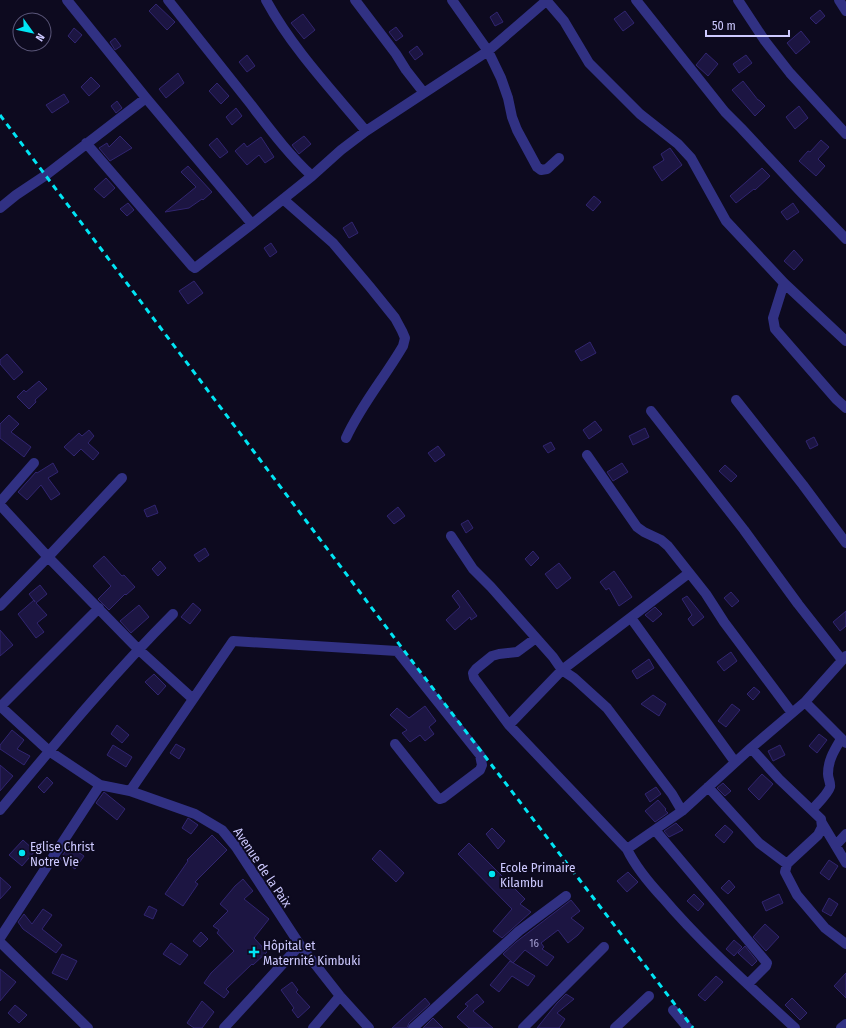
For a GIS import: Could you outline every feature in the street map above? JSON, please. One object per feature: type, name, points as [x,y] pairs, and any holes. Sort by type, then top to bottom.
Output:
[{"type":"street","points":[[68,0],[146,98],[252,224]]},
{"type":"street","points":[[168,0],[284,147],[312,176]]},
{"type":"street","points":[[266,0],[279,23],[319,75],[366,131]]},
{"type":"street","points":[[354,0],[424,93]]},
{"type":"street","points":[[452,0],[488,51],[501,78],[517,130],[537,167],[541,170],[547,169],[559,158]]},
{"type":"street","points":[[86,143],[195,268],[312,176],[341,150],[366,131],[488,51],[546,0],[564,21],[589,63],[640,114],[669,135],[691,158],[726,221],[784,283],[846,341]]},
{"type":"street","points":[[636,0],[725,112],[799,190],[845,235]]},
{"type":"street","points":[[738,0],[765,41],[811,97],[846,134]]},
{"type":"street","points":[[839,0],[846,11]]},
{"type":"street","points":[[0,208],[16,195],[46,176],[86,143],[146,98]]},
{"type":"street","points":[[283,199],[333,244],[350,262],[395,318],[405,338],[403,346],[352,425],[346,438]]},
{"type":"street","points":[[784,283],[773,318],[775,329],[846,408]]},
{"type":"street","points":[[736,400],[803,485],[846,543]]},
{"type":"street","points":[[627,849],[682,811],[735,762],[805,702],[844,658],[798,604],[744,530],[651,411]]},
{"type":"street","points":[[586,455],[637,527],[644,532],[662,540],[689,572],[706,594],[724,622],[792,713]]},
{"type":"street","points":[[34,463],[0,503],[48,557],[138,649],[193,700]]},
{"type":"street","points":[[0,606],[122,478]]},
{"type":"street","points":[[450,536],[472,570],[491,588],[553,657],[562,670],[574,678],[607,708],[672,794],[682,811]]},
{"type":"street","points":[[509,725],[562,670],[689,572]]},
{"type":"street","points":[[0,707],[99,608]]},
{"type":"street","points":[[0,810],[138,649],[173,614]]},
{"type":"street","points":[[631,618],[735,762]]},
{"type":"street","points":[[536,638],[517,652],[492,656],[476,669],[473,673],[474,678],[509,725],[627,849],[635,866],[670,907],[716,954],[795,1028]]},
{"type":"street","points":[[130,790],[233,641],[395,650],[399,653],[480,755],[482,765],[480,770],[440,799],[395,744]]},
{"type":"street","points":[[805,702],[844,741],[834,750],[829,764],[829,789],[812,810]]},
{"type":"street","name":"Avenue de la Paix","points":[[0,707],[49,751],[100,785],[130,790],[195,814],[222,830],[236,847],[300,945],[340,996],[369,1028]]},
{"type":"street","points":[[751,748],[779,780],[820,817],[822,823],[846,863]]},
{"type":"street","points":[[0,938],[100,785]]},
{"type":"street","points":[[708,787],[759,842],[787,864]]},
{"type":"street","points":[[822,823],[822,827],[818,834],[787,864],[785,872],[797,895],[825,928],[846,944]]},
{"type":"street","points":[[655,830],[766,963],[763,970],[748,984]]},
{"type":"street","points":[[836,845],[846,834]]},
{"type":"street","points":[[413,1028],[520,931],[566,896]]},
{"type":"street","points":[[0,942],[88,1028]]},
{"type":"street","points":[[224,1028],[300,945]]},
{"type":"street","points":[[523,1028],[604,947]]},
{"type":"street","points":[[313,1028],[340,996]]},
{"type":"street","points":[[615,1028],[649,996]]},
{"type":"street","points":[[673,1010],[688,1028]]},
{"type":"street","points":[[841,1028],[846,1024]]},
{"type":"building","points":[[156,4],[175,22],[167,30],[149,11]]},
{"type":"building","points":[[820,10],[825,16],[816,24],[810,18]]},
{"type":"building","points":[[625,11],[634,23],[623,31],[614,19]]},
{"type":"building","points":[[497,12],[503,22],[495,26],[490,17]]},
{"type":"building","points":[[303,14],[315,30],[304,39],[291,23]]},
{"type":"building","points":[[396,27],[403,36],[396,41],[389,32]]},
{"type":"building","points":[[74,28],[82,35],[75,43],[68,36]]},
{"type":"building","points":[[801,31],[810,42],[796,54],[787,43]]},
{"type":"building","points":[[115,38],[121,46],[115,50],[110,42]]},
{"type":"building","points":[[417,46],[423,54],[415,60],[409,52]]},
{"type":"building","points":[[706,53],[718,64],[708,76],[696,65]]},
{"type":"building","points":[[247,55],[255,66],[247,72],[239,62]]},
{"type":"building","points":[[746,55],[752,63],[739,73],[733,64]]},
{"type":"building","points":[[178,73],[184,83],[166,98],[159,89]]},
{"type":"building","points":[[91,77],[100,86],[89,96],[81,87]]},
{"type":"building","points":[[743,81],[758,100],[765,106],[755,116],[732,90]]},
{"type":"building","points":[[217,83],[229,96],[221,104],[209,91]]},
{"type":"building","points":[[64,94],[69,102],[52,113],[46,105]]},
{"type":"building","points":[[117,101],[122,108],[116,113],[111,106]]},
{"type":"building","points":[[799,106],[808,118],[795,129],[786,117]]},
{"type":"building","points":[[236,108],[242,116],[232,125],[226,117]]},
{"type":"building","points":[[120,136],[132,148],[110,161],[99,148],[107,143],[109,147]]},
{"type":"building","points":[[304,136],[311,144],[299,154],[292,145]]},
{"type":"building","points":[[261,137],[274,157],[265,163],[259,155],[247,165],[235,151],[244,143],[247,147]]},
{"type":"building","points":[[217,138],[228,152],[220,158],[209,145]]},
{"type":"building","points":[[821,140],[829,147],[818,159],[825,166],[816,176],[799,161]]},
{"type":"building","points":[[670,148],[682,165],[662,181],[653,167],[664,160],[661,154]]},
{"type":"building","points":[[188,166],[212,192],[203,200],[202,199],[189,208],[165,212],[196,187],[181,172]]},
{"type":"building","points":[[762,168],[770,176],[755,190],[754,189],[736,203],[730,196]]},
{"type":"building","points":[[106,178],[115,188],[104,198],[94,189]]},
{"type":"building","points":[[594,196],[601,202],[593,211],[586,205]]},
{"type":"building","points":[[128,203],[134,210],[127,216],[120,209]]},
{"type":"building","points":[[793,203],[799,212],[787,220],[781,212]]},
{"type":"building","points":[[352,222],[358,233],[349,238],[343,228]]},
{"type":"building","points":[[271,243],[277,252],[270,257],[264,248]]},
{"type":"building","points":[[794,250],[803,260],[794,270],[784,261]]},
{"type":"building","points":[[194,281],[203,293],[188,304],[179,291]]},
{"type":"building","points":[[590,342],[596,353],[581,361],[575,351]]},
{"type":"building","points":[[7,354],[23,372],[14,380],[0,364],[0,360]]},
{"type":"building","points":[[39,381],[47,389],[35,400],[36,402],[29,409],[17,397],[24,390],[26,392]]},
{"type":"building","points":[[9,415],[19,424],[11,432],[31,447],[24,457],[0,438],[0,424]]},
{"type":"building","points":[[595,421],[602,430],[589,439],[583,430]]},
{"type":"building","points":[[645,428],[649,437],[633,445],[629,436]]},
{"type":"building","points":[[89,430],[94,436],[88,443],[99,453],[93,460],[81,449],[74,456],[64,447],[79,433],[82,436]]},
{"type":"building","points":[[814,437],[818,445],[810,449],[806,441]]},
{"type":"building","points":[[551,442],[555,449],[548,453],[543,446]]},
{"type":"building","points":[[438,446],[445,455],[435,462],[428,453]]},
{"type":"building","points":[[53,463],[58,472],[48,478],[60,494],[51,500],[41,485],[27,500],[18,492],[36,472],[37,473]]},
{"type":"building","points":[[622,463],[628,472],[613,481],[607,472]]},
{"type":"building","points":[[725,465],[737,476],[731,482],[719,471]]},
{"type":"building","points":[[155,505],[158,513],[147,517],[144,510]]},
{"type":"building","points":[[398,507],[405,516],[394,524],[387,516]]},
{"type":"building","points":[[468,520],[473,528],[466,533],[461,524]]},
{"type":"building","points":[[205,548],[209,555],[199,562],[194,555]]},
{"type":"building","points":[[533,551],[539,558],[531,566],[525,559]]},
{"type":"building","points":[[104,556],[122,576],[124,575],[135,587],[126,595],[125,594],[109,610],[98,599],[111,586],[93,566]]},
{"type":"building","points":[[160,561],[166,568],[158,576],[152,569]]},
{"type":"building","points":[[559,563],[571,578],[557,589],[545,574]]},
{"type":"building","points":[[614,571],[632,597],[619,606],[609,588],[606,590],[600,582]]},
{"type":"building","points":[[40,585],[47,594],[36,603],[47,615],[37,623],[44,632],[36,638],[18,614],[34,600],[29,594]]},
{"type":"building","points":[[458,590],[477,616],[471,620],[470,617],[455,630],[446,620],[460,607],[452,596]]},
{"type":"building","points":[[731,592],[739,601],[732,607],[724,598]]},
{"type":"building","points":[[687,596],[704,617],[693,626],[688,619],[692,615],[682,599]]},
{"type":"building","points":[[193,603],[201,610],[190,624],[181,617]]},
{"type":"building","points":[[139,605],[149,617],[131,633],[120,621]]},
{"type":"building","points":[[655,607],[662,614],[653,622],[645,615]]},
{"type":"building","points":[[846,611],[846,626],[840,631],[833,622]]},
{"type":"building","points":[[0,630],[13,645],[0,656]]},
{"type":"building","points":[[731,652],[737,661],[724,671],[717,662]]},
{"type":"building","points":[[649,659],[654,668],[637,679],[632,671]]},
{"type":"building","points":[[154,674],[166,686],[158,695],[145,682]]},
{"type":"building","points":[[754,687],[760,692],[753,700],[747,694]]},
{"type":"building","points":[[653,695],[666,704],[659,716],[641,704]]},
{"type":"building","points":[[732,704],[740,710],[726,727],[718,721]]},
{"type":"building","points":[[425,706],[436,721],[429,727],[434,734],[425,741],[420,735],[410,742],[402,733],[407,730],[390,715],[397,708],[409,718]]},
{"type":"building","points":[[117,725],[129,735],[122,743],[111,734]]},
{"type":"building","points":[[12,730],[24,740],[17,749],[30,756],[24,765],[0,749],[0,745]]},
{"type":"building","points":[[819,734],[827,740],[817,753],[809,746]]},
{"type":"building","points":[[176,744],[185,749],[179,759],[170,753]]},
{"type":"building","points":[[113,745],[132,757],[126,767],[107,755]]},
{"type":"building","points":[[780,745],[785,755],[773,761],[768,751]]},
{"type":"building","points":[[0,765],[13,776],[0,791]]},
{"type":"building","points":[[762,774],[773,784],[759,800],[748,789]]},
{"type":"building","points":[[47,777],[53,783],[44,793],[38,787]]},
{"type":"building","points":[[723,783],[731,791],[725,796],[717,788]]},
{"type":"building","points":[[656,787],[661,794],[650,802],[645,794]]},
{"type":"building","points":[[104,792],[125,809],[117,820],[96,803]]},
{"type":"building","points":[[658,800],[668,813],[655,822],[645,811]]},
{"type":"building","points":[[188,818],[198,825],[191,834],[182,828]]},
{"type":"building","points":[[676,823],[683,830],[669,837],[664,831]]},
{"type":"building","points":[[725,825],[733,832],[724,843],[715,835]]},
{"type":"building","points":[[492,828],[505,841],[498,849],[486,834]]},
{"type":"building","points":[[212,835],[227,850],[195,882],[198,884],[183,906],[165,894],[188,861],[187,860]]},
{"type":"building","name":"Eglise Christ Notre Vie","points":[[23,840],[35,851],[22,866],[9,855]]},
{"type":"building","points":[[469,843],[525,899],[520,904],[531,912],[502,938],[493,931],[512,909],[458,854]]},
{"type":"building","points":[[69,846],[84,856],[75,869],[60,859]]},
{"type":"building","points":[[380,850],[404,873],[396,882],[372,859]]},
{"type":"building","points":[[829,860],[838,866],[829,880],[820,873]]},
{"type":"building","points":[[628,872],[638,882],[627,892],[617,881]]},
{"type":"building","points":[[0,877],[11,887],[0,899]]},
{"type":"building","points":[[243,879],[253,891],[244,899],[269,919],[254,938],[267,952],[226,989],[229,992],[224,998],[204,983],[211,973],[234,951],[217,933],[219,930],[213,926],[228,911],[220,904]]},
{"type":"building","points":[[729,880],[735,887],[728,894],[721,888]]},
{"type":"building","points":[[694,894],[704,904],[698,911],[687,901]]},
{"type":"building","points":[[779,894],[783,903],[766,911],[762,902]]},
{"type":"building","points":[[829,898],[838,904],[831,916],[822,911]]},
{"type":"building","points":[[571,900],[580,911],[571,918],[584,928],[568,943],[558,930],[541,943],[544,947],[542,949],[554,957],[547,966],[525,950],[513,963],[503,954],[516,942]]},
{"type":"building","points":[[149,906],[157,910],[153,919],[144,915]]},
{"type":"building","points":[[43,909],[52,915],[42,929],[62,945],[56,953],[23,929],[18,922],[24,914],[32,924]]},
{"type":"building","points":[[765,924],[779,937],[766,951],[753,937]]},
{"type":"building","points":[[201,932],[208,939],[200,947],[193,941]]},
{"type":"building","points":[[734,940],[742,947],[734,956],[726,949]]},
{"type":"building","points":[[171,943],[188,955],[180,965],[163,954]]},
{"type":"building","points":[[745,946],[757,961],[752,966],[738,953]]},
{"type":"building","points":[[62,954],[77,961],[67,980],[52,973]]},
{"type":"building","points":[[510,961],[535,976],[528,986],[512,976],[499,992],[490,985]]},
{"type":"building","points":[[0,969],[16,982],[0,1001]]},
{"type":"building","points":[[846,973],[846,998],[834,986]]},
{"type":"building","points":[[716,976],[723,982],[705,1001],[698,995]]},
{"type":"building","points":[[292,982],[298,990],[296,992],[310,1007],[298,1018],[292,1010],[294,1008],[281,990]]},
{"type":"building","points":[[477,994],[484,1002],[473,1011],[493,1028],[469,1028],[457,1017],[468,1006],[465,1004]]},
{"type":"building","points":[[566,994],[574,999],[557,1013],[565,1019],[559,1028],[537,1028],[557,1003]]},
{"type":"building","points":[[425,998],[430,1004],[409,1023],[407,1028],[392,1028]]},
{"type":"building","points":[[792,998],[807,1013],[800,1020],[785,1005]]},
{"type":"building","points":[[202,1001],[214,1012],[202,1028],[194,1028],[187,1023]]},
{"type":"building","points":[[15,1005],[27,1015],[19,1023],[8,1013]]},
{"type":"building","points":[[433,1018],[443,1028],[423,1028]]},
{"type":"railway","points":[[0,115],[402,648],[693,1028]]},
{"type":"place","name":"Eglise Christ Notre Vie","points":[[22,853]]},
{"type":"place","name":"Ecole Primaire Kilambu","points":[[492,874]]},
{"type":"place","name":"Hôpital et Maternité Kimbuki","points":[[254,952]]}]
